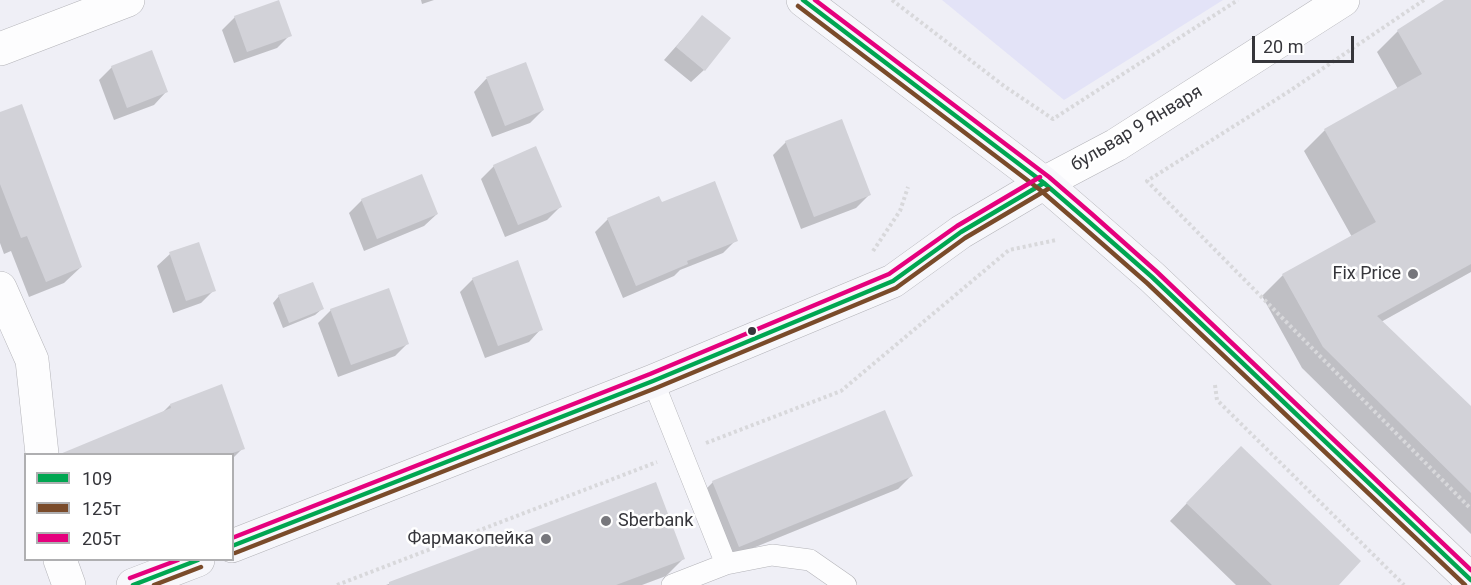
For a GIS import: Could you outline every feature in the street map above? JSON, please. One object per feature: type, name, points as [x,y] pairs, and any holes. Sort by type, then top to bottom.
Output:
[{"type":"main road","points":[[803,0],[1044,183],[1152,277],[1471,580]]},
{"type":"main road","name":"бульвар 9 Января","points":[[234,545],[653,381],[893,281],[961,232],[1044,183]]},
{"type":"main road","points":[[133,585],[195,561]]},
{"type":"street","points":[[0,50],[128,0]]},
{"type":"street","name":"бульвар 9 Января","points":[[1044,183],[1116,145],[1343,0]]},
{"type":"street","points":[[0,288],[32,360],[42,453]]},
{"type":"street","points":[[60,561],[69,585]]},
{"type":"lane","points":[[653,381],[726,564]]},
{"type":"lane","points":[[672,585],[726,564],[772,555],[810,560],[846,585]]},
{"type":"path","points":[[892,0],[1004,86],[1053,119],[1238,0]]},
{"type":"path","points":[[1424,0],[1288,92],[1148,181],[1471,509]]},
{"type":"path","points":[[866,258],[881,241],[900,211],[908,187]]},
{"type":"path","points":[[337,585],[841,391],[1009,250],[1038,242],[1062,239]]},
{"type":"path","points":[[1215,383],[1217,400],[1404,585]]},
{"type":"shaded area","points":[[942,0],[1223,0],[1064,100]]},
{"type":"building","points":[[279,0],[292,36],[247,52],[234,16]]},
{"type":"building","points":[[1444,0],[1471,0],[1471,264],[1377,316],[1471,406],[1471,493],[1323,347],[1282,274],[1376,222],[1324,129],[1422,74],[1397,30]]},
{"type":"building","points":[[702,15],[731,38],[705,71],[676,47]]},
{"type":"building","points":[[152,50],[168,92],[127,108],[111,66]]},
{"type":"building","points":[[526,62],[544,110],[505,126],[486,77]]},
{"type":"building","points":[[22,104],[82,267],[46,282],[27,236],[21,238],[0,184],[0,112]]},
{"type":"building","points":[[842,119],[871,195],[814,217],[785,141]]},
{"type":"building","points":[[536,146],[562,207],[518,225],[493,165]]},
{"type":"building","points":[[422,174],[438,214],[377,239],[361,199]]},
{"type":"building","points":[[715,181],[738,241],[687,261],[688,264],[636,286],[607,218],[659,196],[662,202]]},
{"type":"building","points":[[199,242],[216,291],[186,301],[169,252]]},
{"type":"building","points":[[518,260],[543,330],[498,346],[472,278]]},
{"type":"building","points":[[313,282],[324,309],[289,323],[278,295]]},
{"type":"building","points":[[389,288],[409,344],[351,365],[330,309]]},
{"type":"building","points":[[222,384],[245,449],[232,453],[62,453],[171,408],[170,404]]},
{"type":"building","points":[[885,410],[913,476],[739,547],[712,481]]},
{"type":"building","points":[[1241,446],[1361,561],[1339,585],[1272,585],[1186,503]]},
{"type":"building","points":[[656,482],[685,559],[616,585],[389,585],[389,582]]},
{"type":"transit line","name":"109","points":[[803,0],[1044,183],[1088,221],[1152,277],[1471,580]]},
{"type":"transit line","name":"205т","points":[[815,0],[1049,177],[1093,215],[1157,272],[1471,570]]},
{"type":"transit line","name":"125т","points":[[798,6],[1039,189],[1083,227],[1147,283],[1465,585]]},
{"type":"transit line","name":"205т","points":[[234,537],[650,374],[889,274],[957,226],[1040,177]]},
{"type":"transit line","name":"109","points":[[234,545],[653,381],[893,281],[961,232],[1044,183]]},
{"type":"transit line","name":"125т","points":[[235,553],[656,388],[896,288],[965,238],[1048,189]]},
{"type":"transit line","name":"205т","points":[[130,578],[175,561]]},
{"type":"transit line","name":"109","points":[[133,585],[195,561]]},
{"type":"transit line","name":"125т","points":[[154,585],[201,567]]},
{"type":"place","name":"Fix Price","points":[[1413,274]]},
{"type":"place","name":"Sberbank","points":[[606,521]]},
{"type":"place","name":"Фармакопейка","points":[[546,539]]}]
